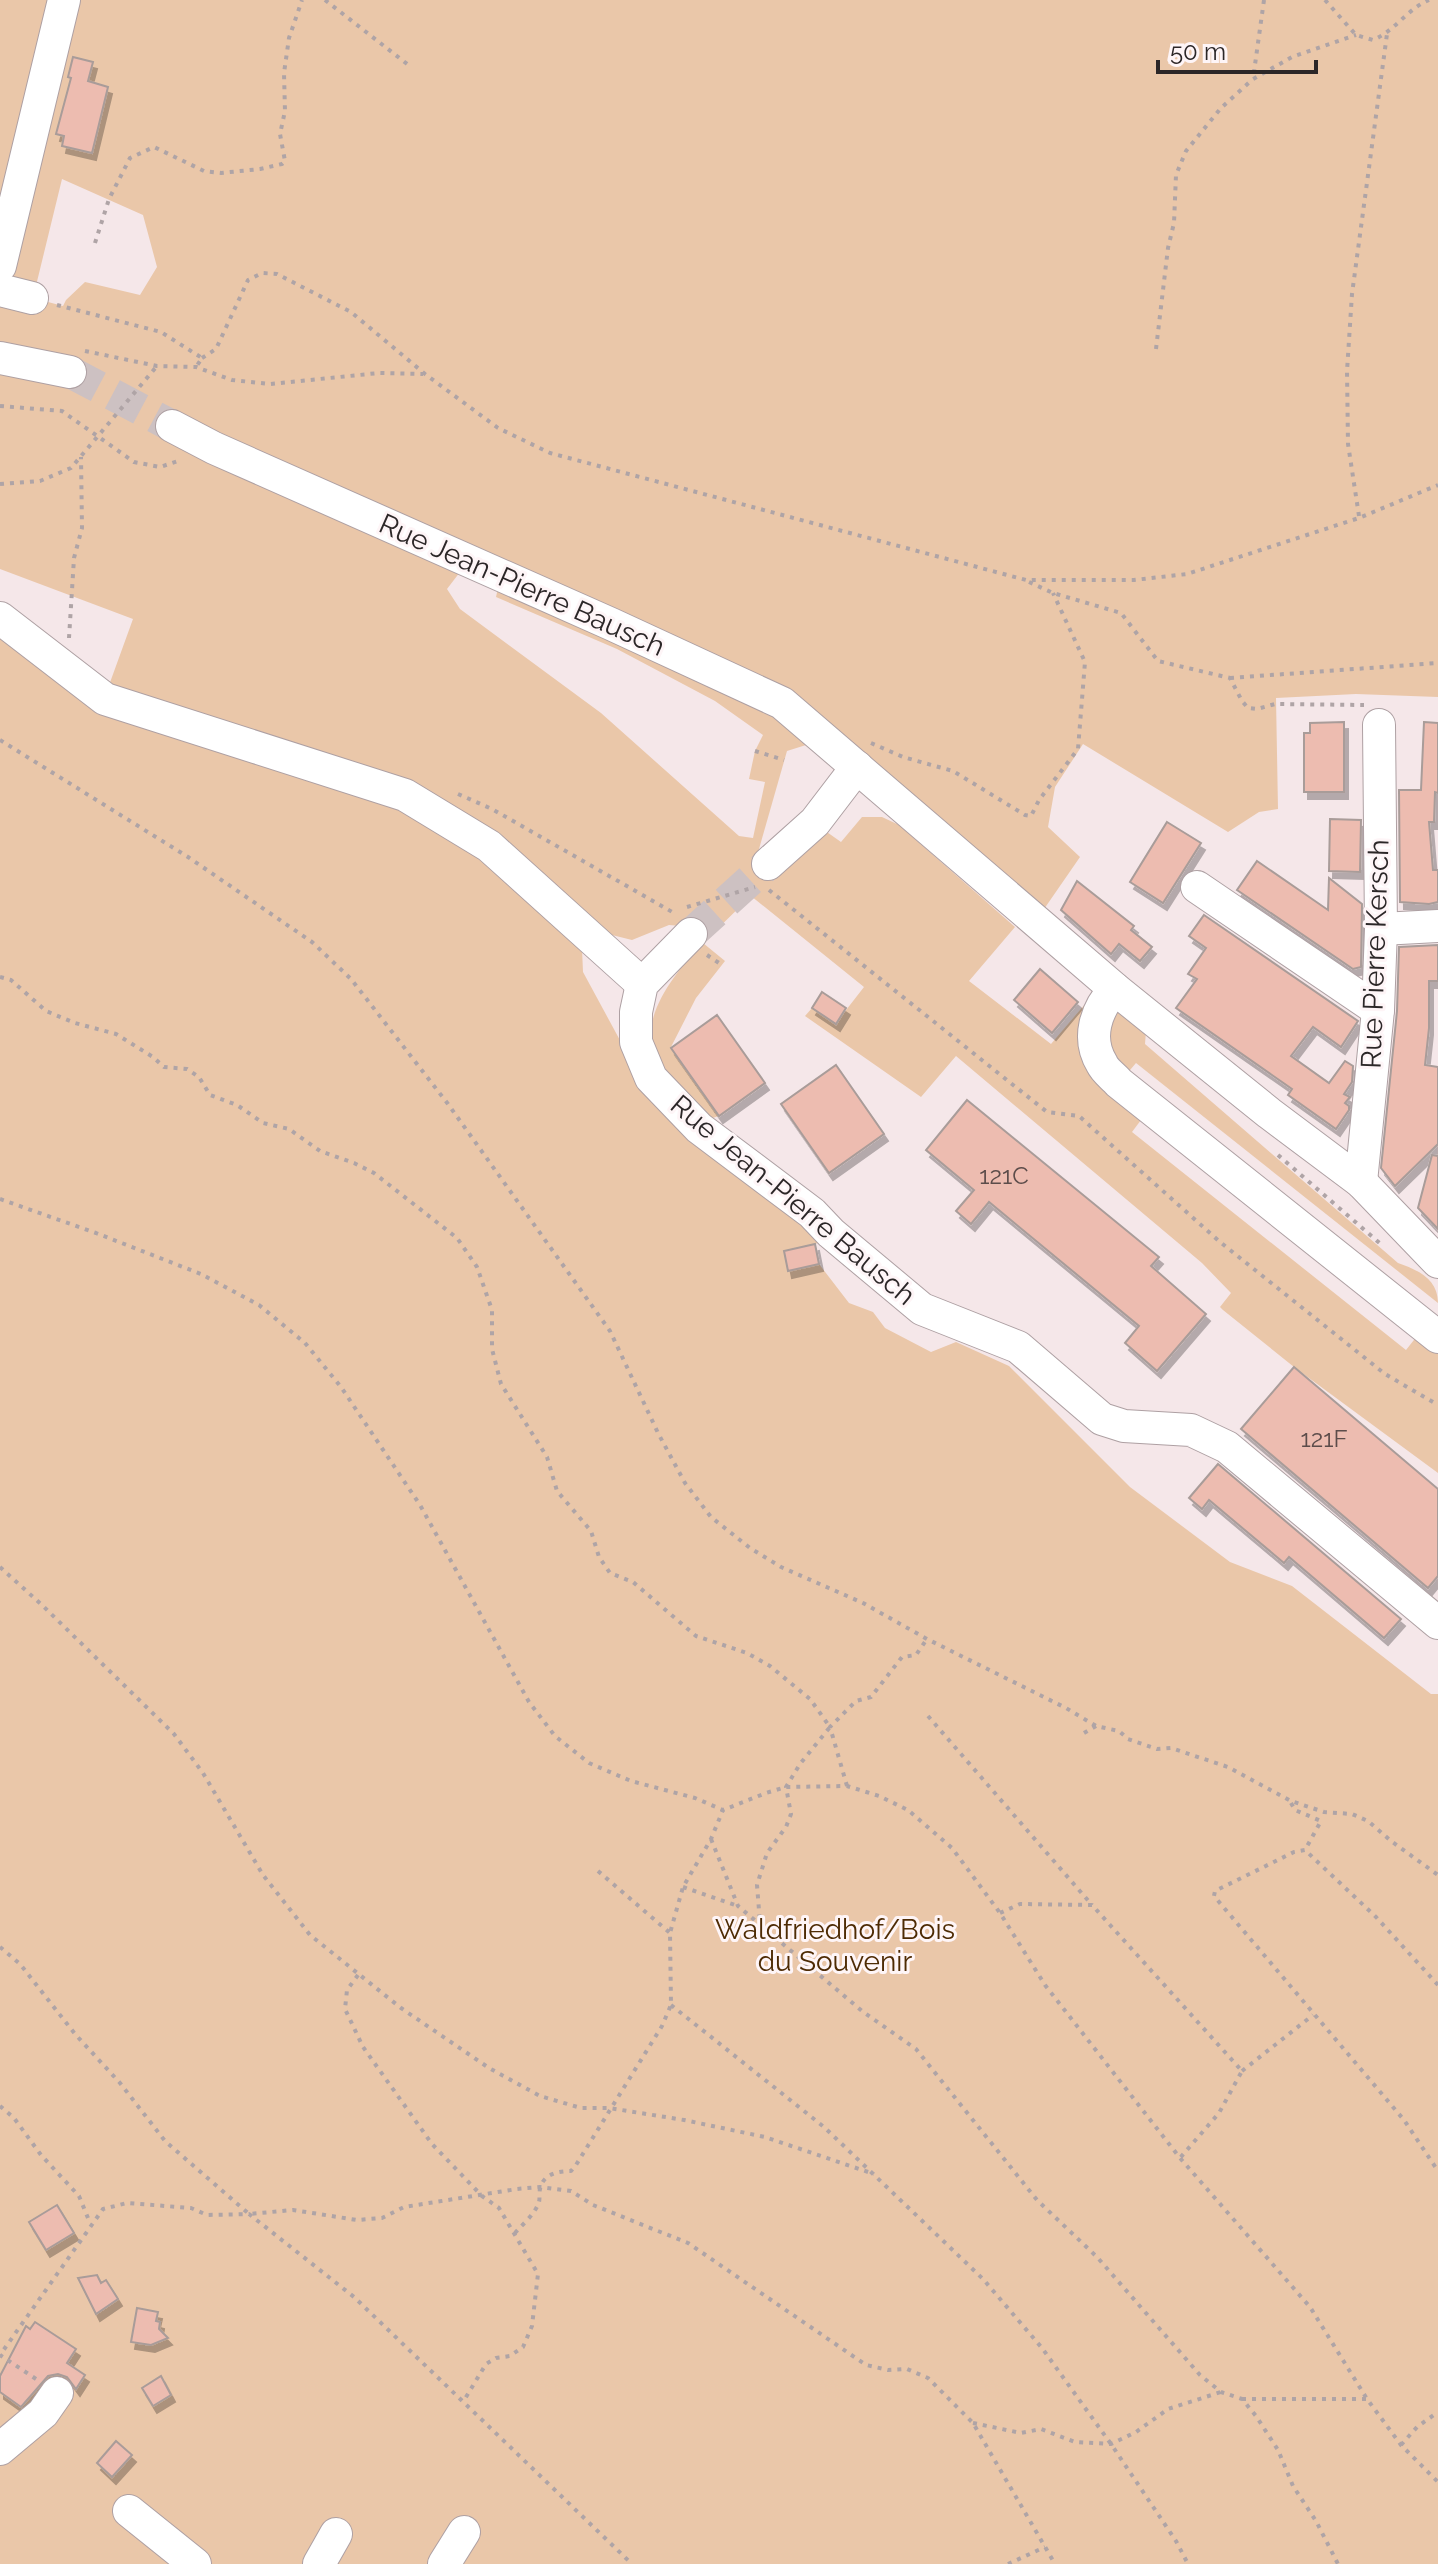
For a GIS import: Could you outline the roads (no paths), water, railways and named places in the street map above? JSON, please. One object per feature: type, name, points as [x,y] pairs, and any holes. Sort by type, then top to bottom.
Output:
[{"type":"street","points":[[0,266],[64,0]]},
{"type":"street","points":[[0,290],[32,298]]},
{"type":"street","points":[[0,358],[70,372]]},
{"type":"street","name":"Rue Jean-Pierre Bausch","points":[[172,426],[214,448],[782,703],[1115,989],[1269,1113],[1361,1182],[1438,1262]]},
{"type":"street","points":[[0,618],[105,699],[405,795],[489,846],[642,984],[686,928]]},
{"type":"street","name":"Rue Pierre Kersch","points":[[1361,1182],[1378,1010],[1381,929],[1379,725]]},
{"type":"street","points":[[768,864],[815,822],[847,759]]},
{"type":"street","points":[[1197,887],[1378,1010]]},
{"type":"street","points":[[1381,929],[1438,926]]},
{"type":"street","name":"Rue Jean-Pierre Bausch","points":[[642,984],[636,1012],[636,1042],[651,1078],[699,1128],[812,1213],[831,1233],[922,1309],[1018,1347],[1102,1419],[1124,1426],[1191,1430],[1227,1447],[1438,1623]]},
{"type":"street","points":[[1115,989],[1096,1017],[1094,1041],[1102,1065],[1119,1083],[1438,1337]]},
{"type":"street","points":[[0,2449],[43,2413],[57,2393]]},
{"type":"street","points":[[129,2511],[195,2564]]},
{"type":"street","points":[[444,2564],[464,2532]]},
{"type":"street","points":[[319,2564],[336,2534]]},
{"type":"tunnel","points":[[70,372],[172,426]]},
{"type":"tunnel","points":[[691,934],[768,864]]},
{"type":"park label","name":"Waldfriedhof/Bois du Souvenir","points":[[835,1945]]}]
